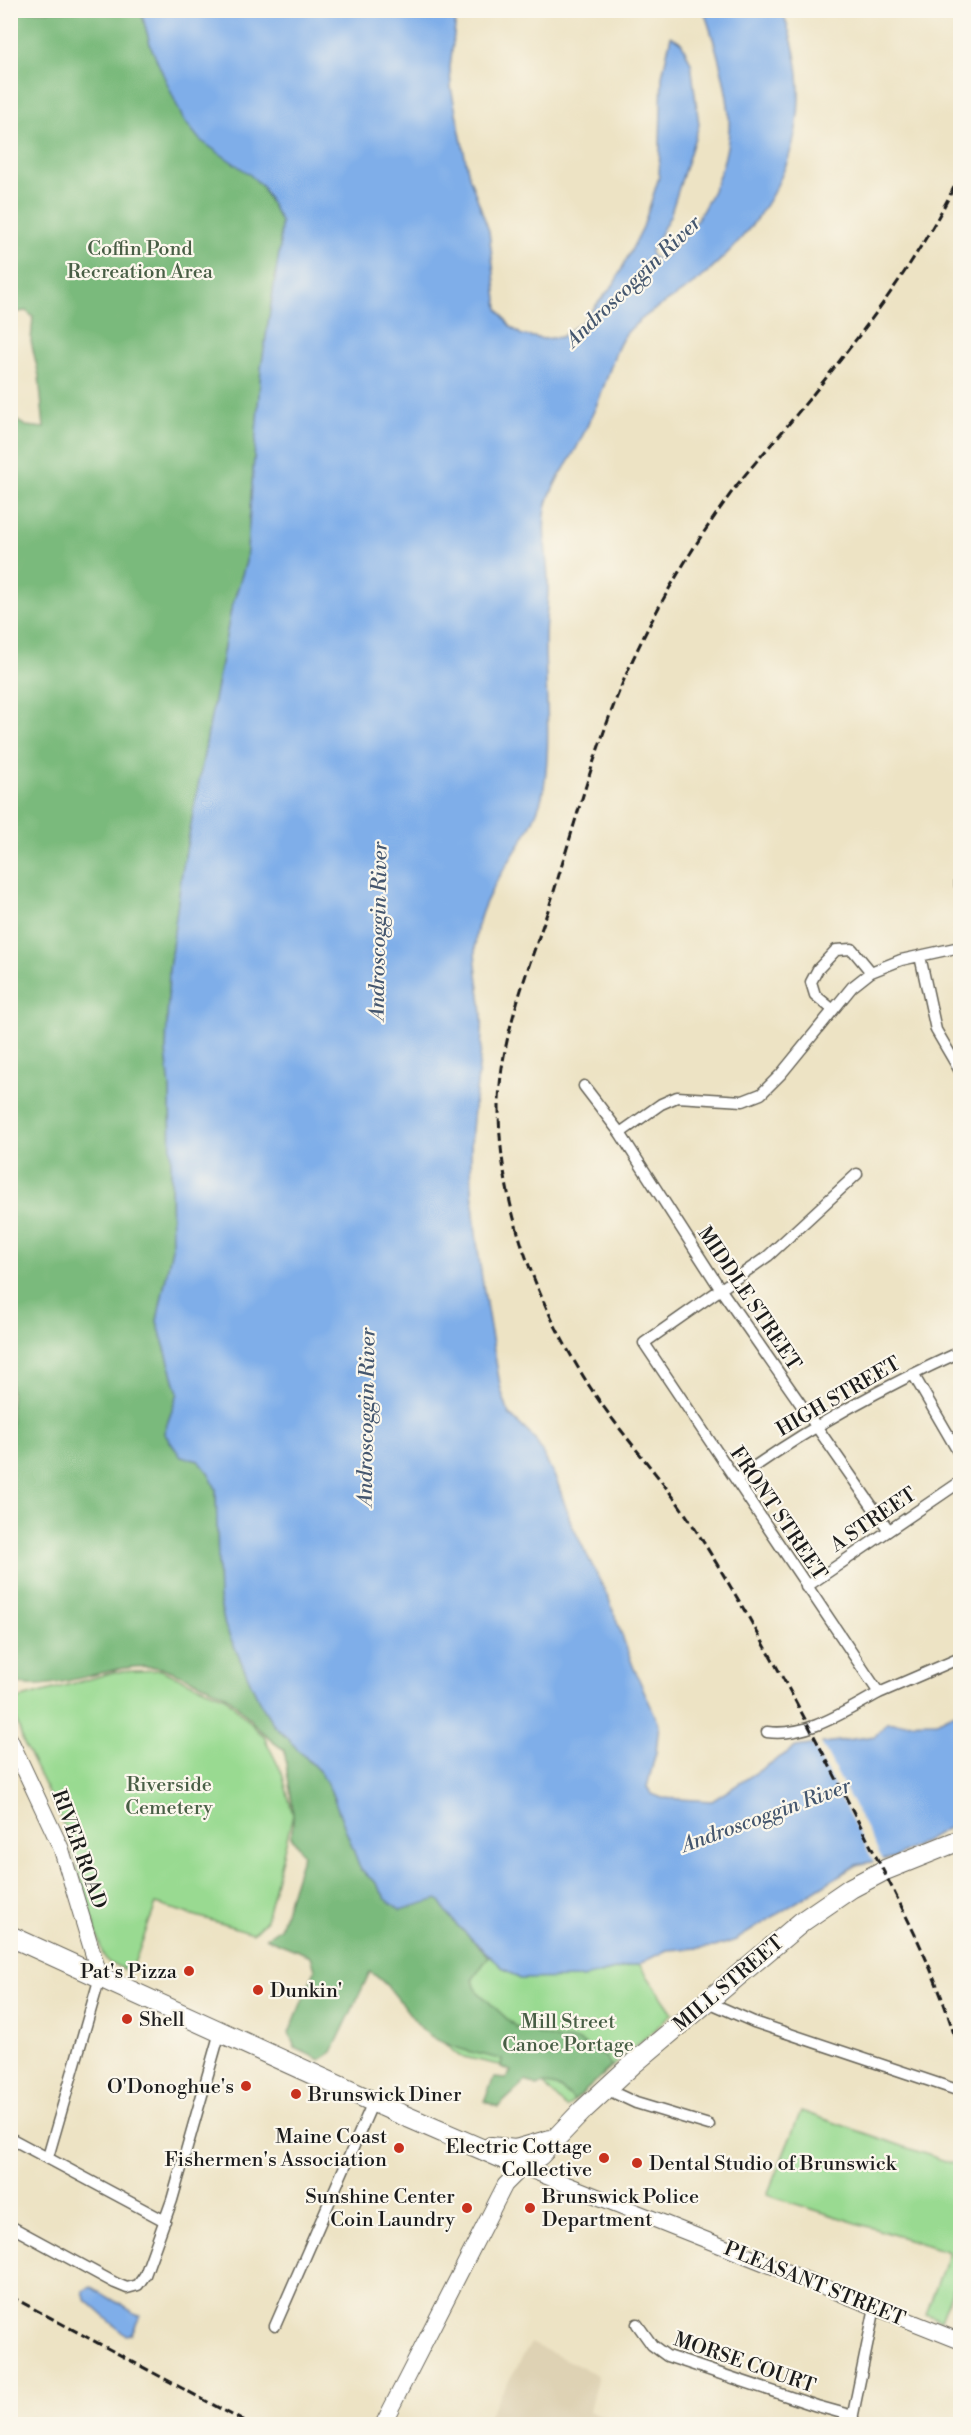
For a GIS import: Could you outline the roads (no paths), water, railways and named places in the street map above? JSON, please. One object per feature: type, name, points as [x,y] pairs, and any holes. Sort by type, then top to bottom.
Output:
[{"type":"highway","name":"MILL STREET","points":[[523,2167],[540,2155],[606,2089],[779,1939],[843,1893],[903,1861],[960,1840]]},
{"type":"highway","name":"PLEASANT STREET","points":[[10,1936],[373,2102],[523,2167]]},
{"type":"highway","points":[[466,2143],[514,2150],[555,2138]]},
{"type":"street","points":[[960,861],[960,886]]},
{"type":"street","points":[[620,1133],[661,1104],[677,1097],[743,1101],[761,1094],[782,1074],[832,1009],[852,987],[871,972],[920,956],[960,947]]},
{"type":"street","points":[[832,1009],[815,995],[811,982],[812,975],[836,951],[852,949],[871,972]]},
{"type":"street","points":[[920,956],[936,1030],[959,1065]]},
{"type":"street","name":"MIDDLE STREET","points":[[584,1086],[620,1133],[722,1290],[888,1529]]},
{"type":"street","points":[[722,1290],[768,1256],[857,1174]]},
{"type":"street","name":"FRONT STREET","points":[[722,1290],[644,1343],[806,1587],[884,1691]]},
{"type":"street","name":"HIGH STREET","points":[[736,1479],[817,1427],[913,1374],[960,1352]]},
{"type":"street","points":[[913,1374],[960,1455]]},
{"type":"street","name":"A STREET","points":[[806,1587],[960,1482]]},
{"type":"street","points":[[767,1732],[794,1733],[813,1728],[884,1691],[959,1658]]},
{"type":"street","name":"RIVER ROAD","points":[[10,1739],[61,1848],[100,1977]]},
{"type":"street","points":[[48,2157],[100,1977]]},
{"type":"street","points":[[705,2001],[754,2022],[960,2091]]},
{"type":"street","points":[[10,2226],[127,2288],[138,2285],[145,2275],[165,2221],[220,2032]]},
{"type":"street","points":[[606,2089],[636,2103],[709,2125]]},
{"type":"street","points":[[275,2326],[373,2102]]},
{"type":"street","points":[[10,2138],[165,2221]]},
{"type":"street","points":[[383,2424],[505,2184],[523,2167]]},
{"type":"street","name":"PLEASANT STREET","points":[[523,2167],[960,2341]]},
{"type":"street","points":[[852,2420],[875,2307]]},
{"type":"street","name":"MORSE COURT","points":[[637,2324],[652,2345],[667,2356],[852,2420]]},
{"type":"water","name":"Androscoggin River","points":[[141,11],[457,11],[450,67],[451,88],[469,176],[489,231],[498,309],[510,326],[522,335],[544,339],[561,337],[582,322],[614,284],[643,227],[659,177],[662,76],[671,36],[681,42],[691,63],[699,125],[670,216],[651,251],[651,256],[660,260],[689,230],[702,211],[713,191],[727,148],[729,126],[726,93],[704,11],[782,11],[794,51],[799,89],[797,125],[788,160],[773,193],[753,224],[727,253],[697,281],[650,313],[625,335],[616,352],[589,422],[547,504],[544,522],[548,586],[545,639],[548,728],[545,781],[541,801],[533,820],[491,891],[483,909],[475,942],[482,1020],[472,1128],[472,1189],[482,1275],[501,1390],[509,1414],[535,1439],[557,1481],[571,1523],[609,1599],[633,1666],[659,1724],[656,1752],[647,1787],[652,1794],[662,1798],[712,1801],[796,1747],[875,1736],[887,1723],[936,1722],[960,1711],[960,1821],[896,1857],[856,1865],[736,1940],[715,1947],[667,1950],[639,1964],[583,1978],[520,1979],[504,1969],[455,1923],[438,1899],[400,1910],[386,1899],[376,1883],[361,1870],[331,1791],[321,1773],[273,1724],[259,1701],[225,1626],[219,1598],[216,1489],[208,1472],[199,1461],[181,1457],[164,1433],[178,1393],[157,1321],[172,1248],[170,1088],[166,1051],[169,970],[182,872],[231,610],[246,562],[261,369],[280,247],[281,222],[262,186],[248,173],[200,140],[183,119],[151,47]]},
{"type":"water","points":[[91,2287],[140,2316],[131,2335],[126,2336],[85,2299],[83,2291]]},
{"type":"railway","points":[[960,175],[905,272],[816,391],[737,485],[680,569],[644,636],[620,688],[598,748],[517,1002],[504,1055],[499,1107],[501,1144],[514,1218],[538,1288],[553,1322],[602,1405],[692,1524],[781,1675],[918,1941],[942,1997],[960,2056]]},
{"type":"railway","points":[[10,2296],[249,2424]]},
{"type":"railway","points":[[958,2424],[960,2402]]},
{"type":"place","name":"Pat's Pizza","points":[[189,1971]]},
{"type":"place","name":"Dunkin'","points":[[258,1990]]},
{"type":"place","name":"Shell","points":[[127,2019]]},
{"type":"place","name":"O'Donoghue's","points":[[246,2086]]},
{"type":"place","name":"Brunswick Diner","points":[[296,2094]]},
{"type":"place","name":"Maine Coast Fishermen's Association","points":[[399,2148]]},
{"type":"place","name":"Electric Cottage Collective","points":[[604,2158]]},
{"type":"place","name":"Dental Studio of Brunswick","points":[[637,2163]]},
{"type":"place","name":"Sunshine Center Coin Laundry","points":[[467,2208]]},
{"type":"place","name":"Brunswick Police Department","points":[[530,2208]]},
{"type":"park label","name":"Coffin Pond Recreation Area","points":[[140,260]]},
{"type":"park label","name":"Riverside Cemetery","points":[[169,1796]]},
{"type":"park label","name":"Mill Street Canoe Portage","points":[[568,2032]]}]
